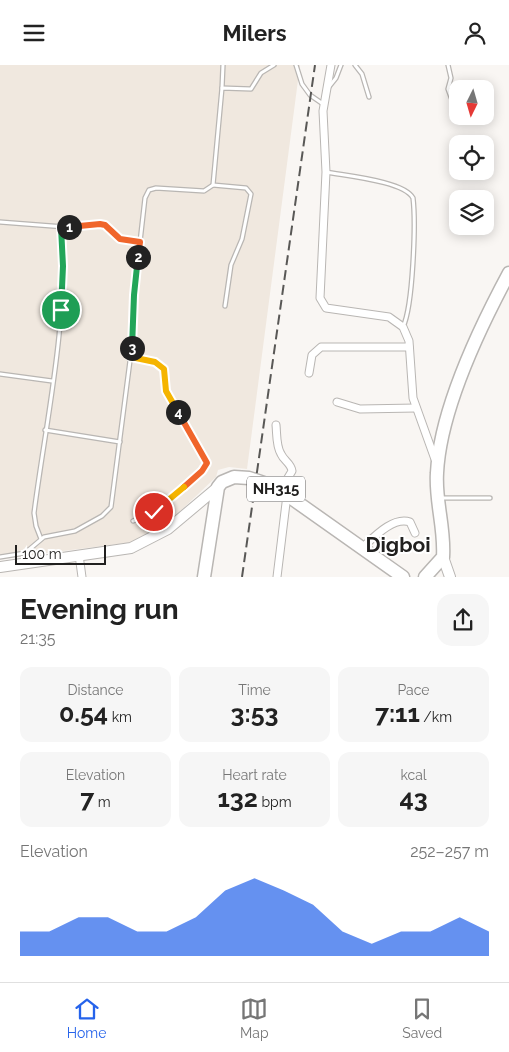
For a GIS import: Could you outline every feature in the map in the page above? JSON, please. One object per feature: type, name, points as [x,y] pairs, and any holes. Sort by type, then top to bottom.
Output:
[{"type":"highway","points":[[425,577],[443,557],[437,465],[442,438],[473,346],[505,289],[509,273]]},
{"type":"highway","name":"NH315","points":[[218,487],[227,479],[240,478],[256,480],[283,493],[403,577]]},
{"type":"highway","points":[[204,577],[218,487]]},
{"type":"street","points":[[331,65],[324,104],[326,172],[320,289],[322,304],[333,311],[389,317],[403,327],[408,335],[411,385],[416,408],[437,465]]},
{"type":"street","points":[[309,373],[312,355],[321,347],[409,347]]},
{"type":"street","points":[[337,403],[360,409],[416,408]]},
{"type":"street","points":[[276,425],[278,448],[284,459],[290,464],[292,471],[283,493],[276,577]]},
{"type":"street","points":[[0,567],[115,551],[152,539],[180,520],[218,487]]},
{"type":"street","points":[[362,548],[390,526],[406,521],[410,522],[415,533]]},
{"type":"street","points":[[79,555],[82,577]]},
{"type":"street","points":[[443,557],[450,577]]},
{"type":"lane","points":[[213,185],[223,65]]},
{"type":"lane","points":[[222,88],[251,89],[261,73],[274,65]]},
{"type":"lane","points":[[296,65],[302,83],[310,95],[324,104]]},
{"type":"lane","points":[[326,90],[336,78],[340,65]]},
{"type":"lane","points":[[356,65],[362,73],[370,97]]},
{"type":"lane","points":[[448,65],[450,80]]},
{"type":"lane","points":[[326,172],[393,185],[404,189],[413,198],[414,231],[409,307],[403,327]]},
{"type":"lane","points":[[0,557],[25,553],[41,539],[75,531],[108,512],[112,501],[131,357],[134,330],[134,295],[145,199],[149,190],[156,188],[204,191],[213,185],[246,188],[251,194],[242,239],[229,271],[224,306]]},
{"type":"lane","points":[[0,222],[61,227],[100,224],[105,225],[120,239],[140,242]]},
{"type":"lane","points":[[41,539],[34,513],[62,290],[61,227]]},
{"type":"lane","points":[[131,357],[155,362],[164,369],[166,391],[207,463],[202,471],[154,512],[143,519],[133,521]]},
{"type":"lane","points":[[0,374],[52,381]]},
{"type":"lane","points":[[45,430],[120,442]]},
{"type":"lane","points":[[438,498],[490,498]]},
{"type":"shaded area","points":[[0,65],[300,65],[247,469],[229,467],[218,470],[216,477],[173,518],[134,542],[0,559]]},
{"type":"railway","points":[[242,577],[315,65]]},
{"type":"district","name":"Digboi","points":[[398,544]]},
{"type":"route","points":[[61,310],[63,266],[61,227],[73,227],[92,223],[100,224],[105,225],[120,239],[140,242],[134,295],[134,330],[131,357],[155,362],[164,369],[166,391],[207,463],[202,471],[154,512]]}]
